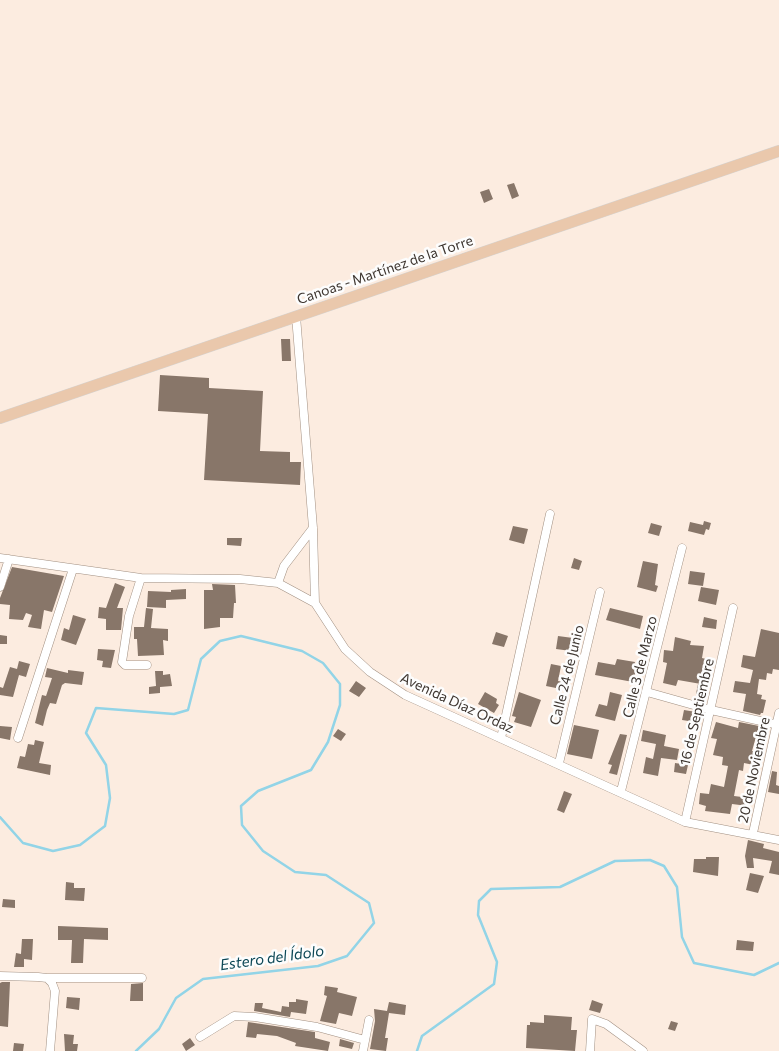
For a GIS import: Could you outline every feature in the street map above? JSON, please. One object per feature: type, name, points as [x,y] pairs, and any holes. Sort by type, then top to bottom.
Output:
[{"type":"main road","name":"Canoas - Martínez de la Torre","points":[[0,418],[779,150]]},
{"type":"street","points":[[296,316],[313,528],[315,603]]},
{"type":"street","points":[[501,738],[550,514]]},
{"type":"street","points":[[278,583],[284,566],[313,528]]},
{"type":"street","name":"Calle 3 de Marzo","points":[[621,791],[682,548]]},
{"type":"street","name":"Avenida Díaz Ordaz","points":[[0,558],[140,578],[240,579],[278,583],[315,603],[345,648],[370,672],[405,695],[686,822],[779,840]]},
{"type":"street","points":[[0,587],[9,559]]},
{"type":"street","points":[[18,738],[73,569]]},
{"type":"street","points":[[140,578],[128,624],[122,662],[125,665],[147,665]]},
{"type":"street","name":"Calle 24 de Junio","points":[[559,764],[600,592]]},
{"type":"street","name":"16 de Septiembre","points":[[686,822],[733,608]]},
{"type":"street","points":[[647,692],[711,710],[778,724]]},
{"type":"street","name":"20 de Noviembre","points":[[753,834],[779,713]]},
{"type":"street","points":[[0,976],[142,978]]},
{"type":"street","points":[[47,978],[55,991],[50,1051]]},
{"type":"street","points":[[200,1037],[234,1016],[255,1017],[317,1027],[365,1040]]},
{"type":"street","points":[[590,1051],[592,1019],[606,1024],[643,1051]]},
{"type":"street","points":[[363,1051],[369,1020]]},
{"type":"building","points":[[514,183],[519,196],[512,199],[507,185]]},
{"type":"building","points":[[489,189],[493,199],[484,203],[480,192]]},
{"type":"building","points":[[281,339],[290,339],[291,361],[282,361]]},
{"type":"building","points":[[160,375],[209,378],[209,388],[263,391],[260,451],[290,452],[290,462],[301,462],[300,485],[204,480],[208,414],[158,411]]},
{"type":"building","points":[[704,521],[711,523],[709,530],[706,529],[704,535],[688,531],[690,522],[703,525]]},
{"type":"building","points":[[651,523],[662,526],[659,536],[648,533]]},
{"type":"building","points":[[513,526],[528,529],[524,544],[509,540]]},
{"type":"building","points":[[227,538],[242,538],[241,546],[227,545]]},
{"type":"building","points":[[574,558],[582,561],[579,570],[571,568]]},
{"type":"building","points":[[643,561],[658,564],[655,585],[658,586],[656,592],[637,587]]},
{"type":"building","points":[[12,567],[64,576],[52,612],[44,610],[41,629],[28,627],[32,615],[26,613],[23,620],[9,619],[10,605],[0,604],[0,598]]},
{"type":"building","points":[[690,571],[705,573],[703,586],[688,584]]},
{"type":"building","points":[[115,583],[125,587],[117,608],[123,608],[121,630],[106,630],[106,619],[98,618],[99,607],[106,608]]},
{"type":"building","points":[[212,584],[235,585],[236,603],[234,603],[233,618],[220,618],[220,627],[204,629],[204,590],[213,590]]},
{"type":"building","points":[[701,587],[719,590],[716,605],[698,601]]},
{"type":"building","points":[[186,589],[186,599],[166,600],[166,608],[147,607],[148,591],[171,592],[171,590]]},
{"type":"building","points":[[146,608],[153,609],[151,628],[168,629],[168,641],[163,640],[164,655],[138,656],[137,639],[134,639],[134,627],[144,627]]},
{"type":"building","points":[[610,608],[643,616],[640,629],[606,620]]},
{"type":"building","points":[[73,615],[86,619],[76,645],[61,640],[64,628],[69,630]]},
{"type":"building","points":[[704,617],[717,620],[716,629],[702,627]]},
{"type":"building","points":[[761,629],[779,633],[779,670],[773,669],[772,674],[767,673],[766,680],[759,679],[757,694],[762,695],[761,699],[766,700],[763,713],[760,715],[743,711],[746,694],[733,692],[735,681],[750,683],[753,670],[741,667],[743,655],[755,657]]},
{"type":"building","points":[[496,632],[508,636],[504,647],[492,644]]},
{"type":"building","points":[[0,635],[7,636],[7,644],[0,644]]},
{"type":"building","points":[[558,636],[573,638],[571,651],[556,649]]},
{"type":"building","points":[[675,637],[691,641],[690,645],[704,646],[702,658],[706,659],[701,684],[678,680],[676,686],[663,683],[667,663],[663,662],[664,650],[673,651]]},
{"type":"building","points":[[98,649],[115,650],[111,668],[102,667],[103,661],[97,660]]},
{"type":"building","points":[[617,659],[635,662],[633,669],[636,670],[633,682],[595,675],[598,662],[615,665]]},
{"type":"building","points":[[19,661],[30,664],[26,677],[19,675],[13,697],[0,695],[0,687],[3,688],[10,667],[17,669]]},
{"type":"building","points":[[551,664],[561,666],[558,681],[563,682],[561,689],[546,686]]},
{"type":"building","points":[[47,668],[68,673],[68,670],[84,672],[82,685],[65,683],[62,685],[56,704],[50,703],[43,726],[35,723],[42,695],[46,696],[52,678],[45,677]]},
{"type":"building","points":[[155,671],[163,671],[163,675],[170,674],[172,686],[160,687],[160,693],[149,694],[149,687],[156,686]]},
{"type":"building","points":[[356,681],[366,688],[359,697],[349,691]]},
{"type":"building","points":[[698,684],[707,686],[705,696],[696,694]]},
{"type":"building","points":[[485,692],[497,699],[496,703],[499,705],[494,713],[478,704]]},
{"type":"building","points":[[519,692],[541,700],[531,727],[514,722],[516,717],[512,716]]},
{"type":"building","points":[[610,692],[622,695],[615,721],[595,716],[599,704],[607,706]]},
{"type":"building","points":[[684,710],[696,712],[695,722],[682,720]]},
{"type":"building","points":[[716,722],[738,728],[739,722],[759,726],[752,751],[756,752],[754,765],[744,763],[743,771],[739,770],[734,796],[750,798],[748,806],[732,804],[730,814],[705,811],[706,806],[699,804],[700,793],[709,794],[711,784],[724,787],[728,766],[722,765],[723,757],[713,755],[717,739],[711,738]]},
{"type":"building","points":[[574,725],[599,730],[592,759],[567,754]]},
{"type":"building","points":[[0,726],[12,727],[10,740],[0,738]]},
{"type":"building","points":[[338,729],[346,734],[341,741],[333,736]]},
{"type":"building","points":[[643,730],[666,735],[664,746],[679,749],[677,760],[661,758],[658,776],[643,773],[646,757],[653,759],[656,744],[641,741]]},
{"type":"building","points":[[620,734],[627,735],[617,775],[609,773],[612,765],[608,764]]},
{"type":"building","points":[[35,740],[44,742],[39,763],[51,765],[50,775],[17,768],[20,756],[25,757],[28,744],[34,745]]},
{"type":"building","points":[[675,763],[688,765],[686,774],[674,772]]},
{"type":"building","points":[[772,771],[777,772],[776,785],[779,786],[779,794],[768,792]]},
{"type":"building","points":[[564,791],[572,794],[564,813],[557,810]]},
{"type":"building","points":[[748,840],[764,844],[763,848],[779,852],[779,875],[769,873],[772,861],[753,858],[754,868],[747,868],[745,856]]},
{"type":"building","points":[[706,857],[719,857],[718,876],[693,872],[694,859],[706,859]]},
{"type":"building","points":[[750,873],[764,876],[758,893],[746,890]]},
{"type":"building","points":[[66,882],[74,883],[74,888],[85,888],[84,901],[65,900]]},
{"type":"building","points":[[3,899],[15,900],[15,908],[2,907]]},
{"type":"building","points":[[58,926],[108,928],[108,940],[84,939],[83,963],[71,963],[72,940],[58,940]]},
{"type":"building","points":[[22,939],[33,939],[32,960],[24,959],[24,967],[14,967],[16,953],[21,954]]},
{"type":"building","points":[[737,940],[754,942],[753,951],[736,950]]},
{"type":"building","points":[[10,982],[8,1027],[0,1026],[0,983]]},
{"type":"building","points":[[143,983],[143,1001],[130,1001],[131,984]]},
{"type":"building","points":[[325,986],[338,988],[337,992],[357,997],[352,1016],[339,1013],[336,1024],[320,1021],[327,996],[324,995]]},
{"type":"building","points":[[67,997],[80,998],[79,1010],[66,1008]]},
{"type":"building","points":[[296,999],[308,1001],[306,1014],[291,1012],[290,1017],[254,1011],[255,1003],[263,1003],[262,1008],[281,1012],[282,1006],[289,1007],[289,1002],[296,1002]]},
{"type":"building","points":[[592,1000],[603,1004],[600,1013],[589,1010]]},
{"type":"building","points":[[389,1002],[406,1005],[405,1015],[389,1013],[385,1038],[388,1038],[386,1051],[370,1049],[375,1021],[374,1009],[387,1011]]},
{"type":"building","points":[[544,1015],[572,1017],[571,1030],[577,1030],[575,1051],[526,1048],[527,1025],[530,1025],[530,1022],[544,1023]]},
{"type":"building","points":[[671,1021],[678,1023],[675,1031],[668,1029]]},
{"type":"building","points":[[248,1022],[315,1032],[315,1038],[330,1042],[328,1051],[295,1046],[296,1043],[277,1036],[257,1034],[256,1038],[246,1037]]},
{"type":"building","points":[[64,1034],[74,1035],[73,1044],[78,1044],[77,1051],[65,1051]]},
{"type":"building","points":[[190,1038],[195,1045],[186,1051],[182,1044]]},
{"type":"building","points":[[340,1039],[354,1043],[352,1049],[339,1046]]},
{"type":"building","points":[[14,1043],[24,1044],[23,1051],[13,1051]]},
{"type":"waterway","name":"Estero del Ídolo","points":[[0,817],[23,843],[53,851],[80,845],[105,826],[110,798],[106,765],[86,733],[96,708],[174,714],[188,710],[201,659],[220,641],[241,636],[302,651],[323,663],[340,684],[340,705],[328,742],[311,770],[258,791],[241,806],[242,825],[263,851],[295,872],[326,875],[369,903],[374,923],[347,956],[318,966],[203,979],[176,998],[159,1029],[136,1051]]},
{"type":"waterway","name":"Estero del Ídolo","points":[[417,1051],[422,1036],[494,984],[497,962],[478,915],[479,901],[491,889],[560,887],[615,861],[650,860],[664,866],[677,887],[682,937],[694,963],[754,975],[779,963]]}]
